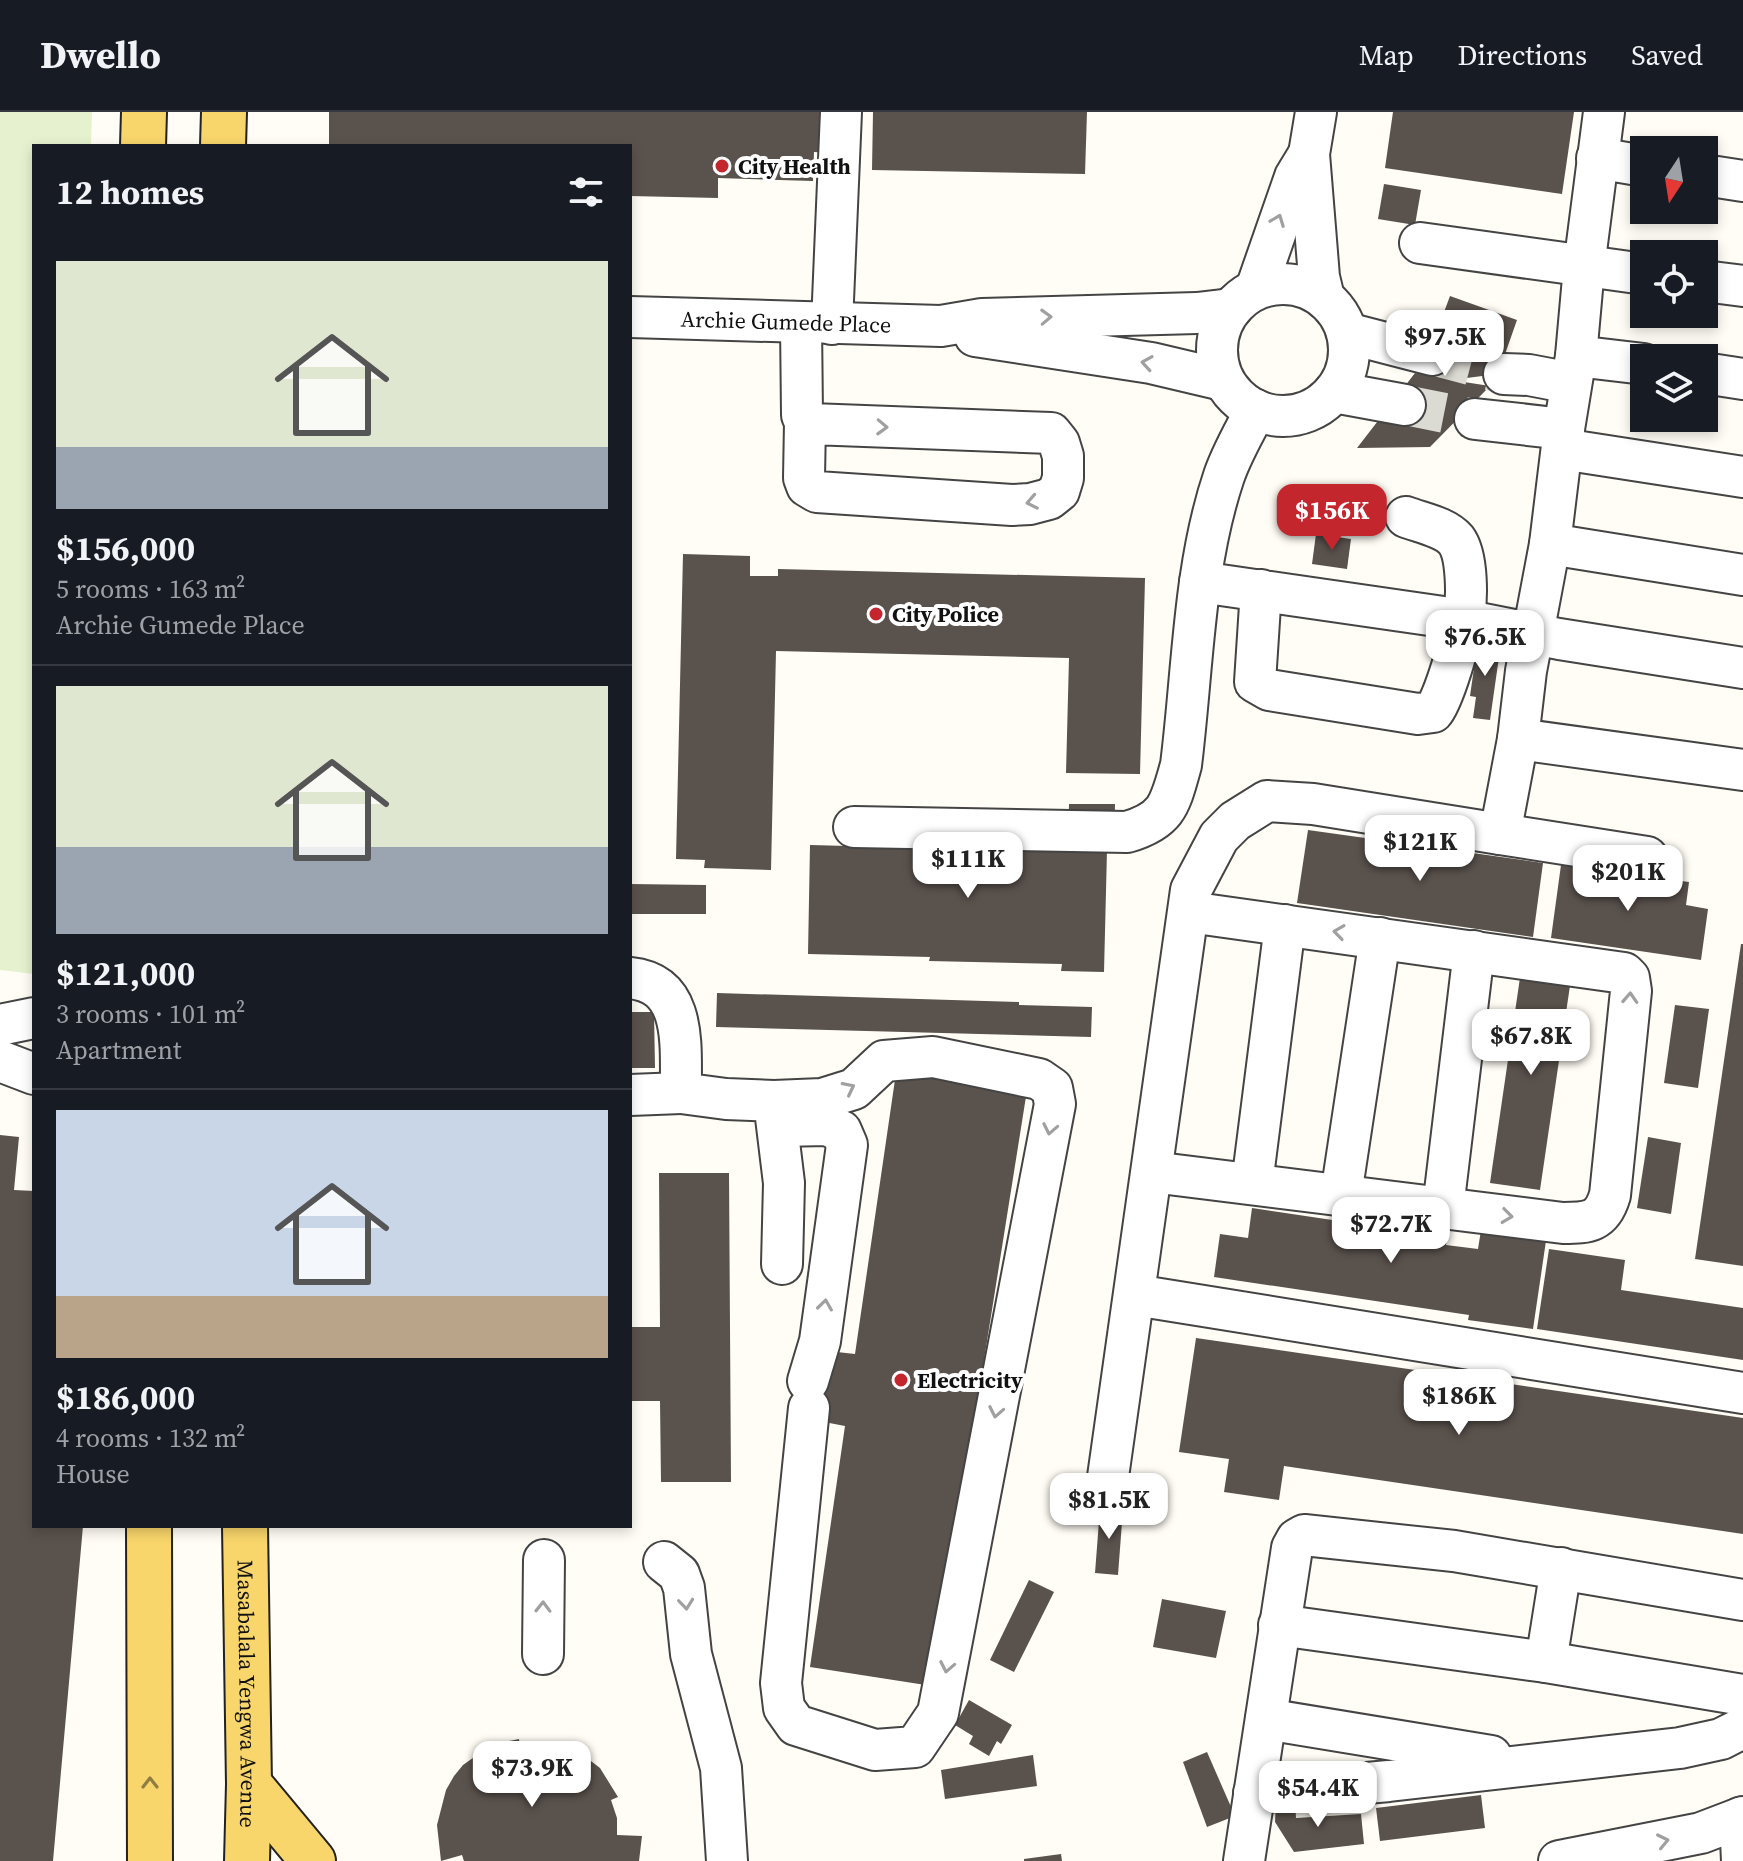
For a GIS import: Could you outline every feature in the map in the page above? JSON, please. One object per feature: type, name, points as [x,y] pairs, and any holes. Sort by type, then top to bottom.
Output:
[{"type":"main road","points":[[143,144],[144,112]]},
{"type":"main road","points":[[223,144],[224,112]]},
{"type":"main road","points":[[149,1528],[150,1861]]},
{"type":"main road","name":"Masabalala Yengwa Avenue","points":[[245,1528],[249,1784],[247,1861]]},
{"type":"main road","points":[[249,1784],[313,1861]]},
{"type":"street","points":[[805,422],[1051,433],[1059,443],[1063,456],[1063,478],[1059,491],[1049,499],[1012,505],[817,492],[807,486],[804,478],[805,422],[802,415],[841,112]]},
{"type":"street","points":[[1316,112],[1309,154],[1319,277],[1324,298]]},
{"type":"street","points":[[1500,834],[1550,544],[1604,112]]},
{"type":"street","points":[[1243,299],[1273,284],[1291,284],[1324,298],[1339,313],[1347,333],[1349,354],[1345,374],[1322,404],[1289,416],[1256,410],[1232,393],[1223,380],[1216,343],[1221,325],[1243,299],[1273,235],[1295,177],[1309,154]]},
{"type":"street","points":[[1597,158],[1630,164]]},
{"type":"street","points":[[1718,177],[1743,181]]},
{"type":"street","points":[[1420,243],[1630,272]]},
{"type":"street","points":[[1718,283],[1743,286]]},
{"type":"street","name":"Archie Gumede Place","points":[[632,317],[941,326],[982,319],[1197,313],[1243,299]]},
{"type":"street","name":"Archie Gumede Place","points":[[941,326],[992,340],[1151,363],[1223,380]]},
{"type":"street","points":[[1347,333],[1432,355]]},
{"type":"street","points":[[1504,374],[1529,375],[1630,365]]},
{"type":"street","points":[[1718,375],[1743,379]]},
{"type":"street","points":[[1334,392],[1405,405]]},
{"type":"street","points":[[854,827],[1127,832],[1151,825],[1165,810],[1174,792],[1181,765],[1200,582],[1213,516],[1236,445],[1256,410]]},
{"type":"street","points":[[1475,419],[1743,477]]},
{"type":"street","points":[[1261,590],[1255,682],[1259,687],[1429,714],[1437,708],[1464,620],[1463,551],[1458,542],[1443,530],[1406,517]]},
{"type":"street","points":[[1550,544],[1743,575]]},
{"type":"street","points":[[1200,582],[1464,620],[1743,668]]},
{"type":"street","points":[[1518,739],[1743,770]]},
{"type":"street","points":[[1106,1491],[1191,890],[1219,837],[1235,821],[1267,801],[1301,802],[1647,857]]},
{"type":"street","points":[[1152,1172],[1563,1223],[1587,1223],[1606,1209],[1610,1195],[1631,991],[1629,978],[1617,971],[1189,912]]},
{"type":"street","points":[[1252,1184],[1285,925]]},
{"type":"street","points":[[1341,1195],[1380,938]]},
{"type":"street","points":[[1443,1208],[1474,951]]},
{"type":"street","points":[[632,978],[647,980],[661,989],[675,1009],[681,1093]]},
{"type":"street","points":[[0,1025],[32,1018]]},
{"type":"street","points":[[632,1095],[681,1093],[726,1099],[776,1113],[827,1125],[841,1131],[847,1145],[820,1341],[808,1394],[781,1683],[784,1708],[796,1725],[875,1750],[915,1747],[938,1713],[1055,1104],[1052,1088],[1039,1079],[933,1057],[884,1061],[854,1089],[776,1113]]},
{"type":"street","points":[[0,1061],[32,1073]]},
{"type":"street","points":[[776,1113],[784,1183],[782,1264]]},
{"type":"street","points":[[1135,1295],[1743,1393]]},
{"type":"street","points":[[1244,1861],[1292,1548],[1304,1535],[1454,1551],[1743,1600]]},
{"type":"street","points":[[543,1654],[544,1560]]},
{"type":"street","points":[[664,1562],[679,1574],[684,1588],[691,1654],[721,1768],[728,1839],[727,1861]]},
{"type":"street","points":[[1546,1662],[1561,1568]]},
{"type":"street","points":[[1279,1625],[1546,1662],[1743,1695]]},
{"type":"street","points":[[1266,1719],[1540,1764]]},
{"type":"street","points":[[1254,1793],[1680,1748],[1721,1739],[1743,1728]]},
{"type":"street","points":[[1559,1861],[1701,1833],[1742,1818],[1742,1861]]},
{"type":"green space","points":[[0,112],[92,112],[91,144],[32,144],[32,974],[0,970]]},
{"type":"building","name":"City Health","points":[[329,112],[835,112],[834,153],[814,152],[813,181],[718,178],[718,198],[632,196],[632,144],[329,144]]},
{"type":"building","points":[[873,112],[1087,112],[1085,174],[872,170]]},
{"type":"building","points":[[1393,112],[1574,112],[1562,194],[1385,168]]},
{"type":"building","points":[[1384,184],[1421,190],[1415,225],[1378,219]]},
{"type":"building","points":[[1450,296],[1517,320],[1498,374],[1451,380],[1490,386],[1430,447],[1357,448],[1415,373],[1421,374]]},
{"type":"building","points":[[1316,534],[1351,539],[1347,569],[1312,564]]},
{"type":"building","points":[[683,554],[750,556],[750,576],[778,576],[778,569],[1145,578],[1140,774],[1066,773],[1069,658],[776,651],[771,870],[704,868],[705,860],[676,859]]},
{"type":"building","points":[[1478,640],[1501,643],[1490,720],[1473,718],[1476,697],[1470,696]]},
{"type":"building","points":[[1069,804],[1115,804],[1114,851],[1107,850],[1104,972],[1061,971],[1062,964],[808,954],[810,845],[1002,850],[1002,868],[1021,868],[1021,848],[1068,849]]},
{"type":"building","points":[[1308,830],[1543,863],[1533,937],[1297,903]]},
{"type":"building","points":[[1561,865],[1689,882],[1686,905],[1708,909],[1701,960],[1551,938]]},
{"type":"building","points":[[632,884],[706,885],[706,914],[632,914]]},
{"type":"building","points":[[1743,944],[1743,1266],[1695,1259]]},
{"type":"building","points":[[1522,964],[1572,972],[1540,1190],[1490,1183]]},
{"type":"building","points":[[717,993],[1092,1007],[1091,1037],[716,1027]]},
{"type":"building","points":[[1675,1005],[1709,1009],[1698,1088],[1664,1083]]},
{"type":"building","points":[[632,1012],[654,1012],[655,1068],[632,1068]]},
{"type":"building","name":"Electricity","points":[[897,1066],[1028,1084],[932,1686],[810,1667],[845,1426],[819,1421],[813,1406],[828,1351],[855,1354]]},
{"type":"building","points":[[0,1135],[19,1137],[14,1190],[32,1191],[32,1528],[83,1528],[53,1861],[0,1861]]},
{"type":"building","points":[[1648,1137],[1681,1143],[1671,1214],[1637,1208]]},
{"type":"building","points":[[659,1173],[729,1173],[731,1482],[661,1482],[660,1401],[632,1401],[632,1327],[660,1327]]},
{"type":"building","points":[[1252,1208],[1447,1237],[1446,1245],[1478,1249],[1482,1224],[1547,1234],[1533,1329],[1468,1320],[1469,1315],[1214,1277],[1220,1234],[1248,1238]]},
{"type":"building","points":[[1549,1249],[1625,1260],[1621,1290],[1743,1308],[1743,1360],[1537,1329]]},
{"type":"building","points":[[1196,1338],[1743,1418],[1743,1534],[1284,1466],[1279,1500],[1224,1492],[1229,1459],[1179,1452]]},
{"type":"building","points":[[1100,1508],[1123,1509],[1118,1575],[1095,1573]]},
{"type":"building","points":[[1029,1580],[1054,1592],[1014,1672],[990,1660]]},
{"type":"building","points":[[1162,1599],[1226,1611],[1216,1658],[1153,1647]]},
{"type":"building","points":[[969,1700],[1012,1725],[1001,1744],[997,1741],[989,1756],[969,1744],[973,1736],[955,1725]]},
{"type":"building","points":[[519,1739],[520,1748],[528,1747],[528,1743],[553,1743],[552,1751],[558,1752],[561,1743],[574,1748],[600,1768],[618,1797],[611,1800],[617,1818],[617,1835],[642,1836],[639,1861],[464,1861],[462,1855],[441,1861],[437,1825],[446,1790],[454,1776],[463,1765],[491,1745]]},
{"type":"building","points":[[1207,1752],[1235,1816],[1207,1827],[1183,1762]]},
{"type":"building","points":[[1033,1755],[1037,1786],[945,1799],[941,1770]]},
{"type":"building","points":[[1481,1795],[1485,1828],[1380,1841],[1376,1808]]},
{"type":"building","points":[[1295,1800],[1296,1818],[1361,1814],[1364,1844],[1294,1852],[1275,1822],[1276,1802]]},
{"type":"building","points":[[1061,1854],[1062,1861],[1024,1861],[1024,1859]]},
{"type":"tunnel","points":[[1432,355],[1504,374]]},
{"type":"tunnel","points":[[1405,405],[1475,419]]},
{"type":"place","name":"City Health","points":[[722,166]]},
{"type":"place","name":"City Police","points":[[876,614]]},
{"type":"place","name":"Electricity","points":[[901,1380]]}]
